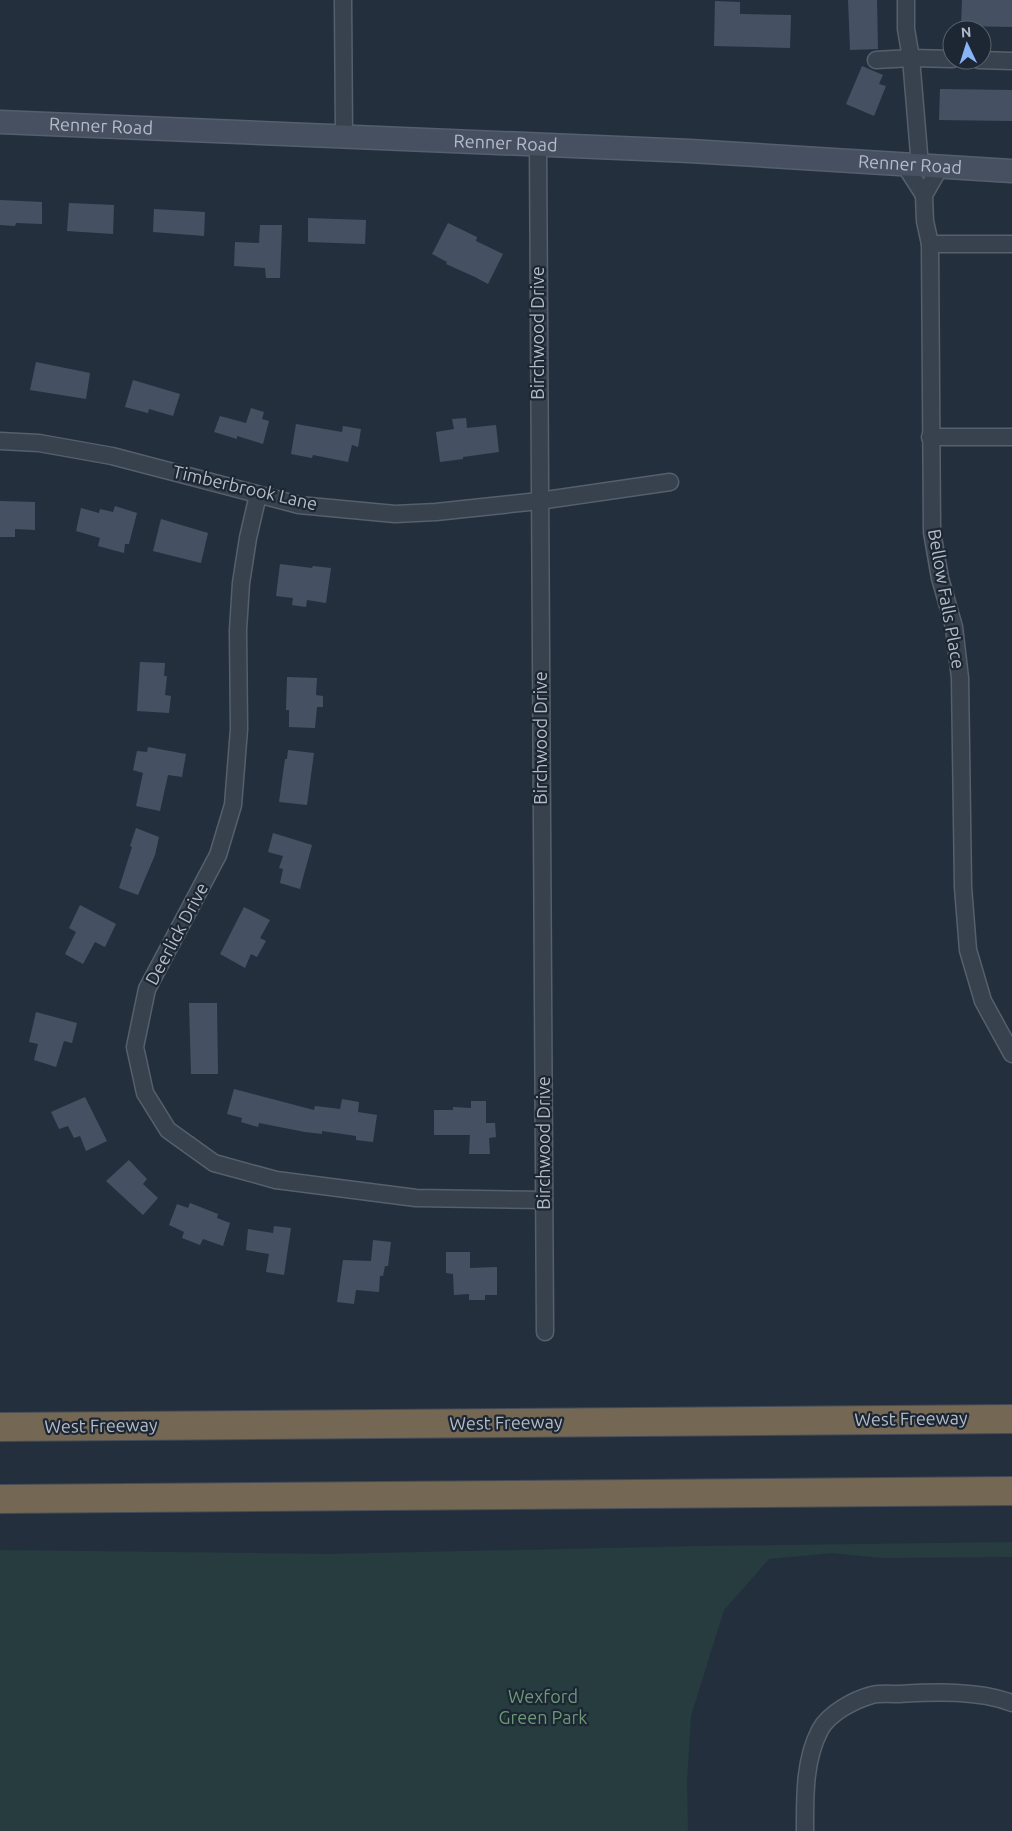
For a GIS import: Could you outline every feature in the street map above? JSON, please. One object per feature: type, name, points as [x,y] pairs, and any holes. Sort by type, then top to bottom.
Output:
[{"type":"highway","name":"West Freeway","points":[[0,1427],[1012,1418]]},
{"type":"highway","points":[[0,1499],[1012,1491]]},
{"type":"main road","name":"Renner Road","points":[[0,122],[538,144],[1012,171]]},
{"type":"street","points":[[343,0],[344,136]]},
{"type":"street","points":[[906,0],[906,29],[911,58],[924,195]]},
{"type":"street","points":[[876,60],[942,59]]},
{"type":"street","points":[[992,60],[1012,61]]},
{"type":"street","name":"Birchwood Drive","points":[[538,144],[545,1332]]},
{"type":"street","points":[[922,166],[924,195]]},
{"type":"street","name":"Bellow Falls Place","points":[[924,195],[925,221],[930,244],[932,532],[940,578],[954,627],[960,678],[962,888],[968,950],[983,1001],[1012,1054]]},
{"type":"street","points":[[930,244],[1012,244]]},
{"type":"street","points":[[930,437],[1012,437]]},
{"type":"street","name":"Timberbrook Lane","points":[[0,441],[39,443],[112,456],[299,505],[395,514],[436,512],[539,501],[670,482]]},
{"type":"street","name":"Deerlick Drive","points":[[258,495],[248,538],[241,583],[238,630],[239,730],[233,805],[218,855],[147,989],[135,1047],[145,1093],[168,1130],[214,1163],[276,1180],[416,1198],[544,1200]]},
{"type":"street","points":[[805,1831],[805,1790],[812,1749],[820,1729],[834,1715],[852,1703],[874,1695],[921,1692],[978,1695],[1012,1703]]},
{"type":"green space","name":"Wexford Green Park","points":[[1012,1542],[1012,1557],[882,1558],[832,1553],[769,1559],[724,1610],[691,1716],[687,1781],[688,1831],[0,1831],[0,1550],[328,1554]]},
{"type":"building","points":[[848,0],[877,0],[878,49],[850,50]]},
{"type":"building","points":[[962,0],[1012,0],[1012,27],[992,27],[992,20],[961,20]]},
{"type":"building","points":[[715,1],[740,2],[740,14],[791,15],[790,48],[714,46]]},
{"type":"building","points":[[862,66],[883,75],[879,84],[886,86],[874,116],[846,104]]},
{"type":"building","points":[[940,89],[1012,90],[1012,121],[939,120]]},
{"type":"building","points":[[0,200],[42,202],[42,224],[16,223],[15,226],[0,225]]},
{"type":"building","points":[[69,203],[114,205],[113,234],[67,231]]},
{"type":"building","points":[[154,209],[205,212],[204,236],[153,232]]},
{"type":"building","points":[[308,218],[366,220],[365,244],[308,242]]},
{"type":"building","points":[[448,223],[477,237],[476,241],[503,254],[488,284],[446,264],[447,262],[432,254]]},
{"type":"building","points":[[260,225],[282,225],[280,278],[266,278],[265,268],[234,266],[235,242],[259,243]]},
{"type":"building","points":[[36,362],[90,373],[86,399],[30,390]]},
{"type":"building","points":[[133,380],[180,394],[173,416],[149,409],[148,413],[125,407]]},
{"type":"building","points":[[251,408],[264,412],[262,419],[269,421],[263,444],[237,436],[237,439],[214,432],[220,416],[246,423]]},
{"type":"building","points":[[466,418],[467,428],[496,425],[499,452],[440,462],[436,432],[454,429],[452,419]]},
{"type":"building","points":[[296,424],[342,432],[343,426],[361,429],[358,447],[352,445],[348,462],[313,455],[312,458],[291,454]]},
{"type":"building","points":[[0,501],[35,502],[35,530],[15,529],[15,537],[0,537]]},
{"type":"building","points":[[115,506],[137,513],[129,544],[125,544],[124,553],[98,546],[100,538],[76,531],[81,508],[99,513],[100,509],[113,512]]},
{"type":"building","points":[[161,519],[208,533],[201,563],[153,551]]},
{"type":"building","points":[[280,564],[331,568],[326,603],[307,600],[306,607],[292,605],[293,598],[276,596]]},
{"type":"building","points":[[140,662],[165,663],[164,676],[167,676],[165,695],[171,696],[169,713],[137,711]]},
{"type":"building","points":[[287,677],[317,678],[316,695],[323,696],[323,707],[317,707],[315,728],[289,727],[289,710],[286,710]]},
{"type":"building","points":[[148,747],[186,754],[182,777],[168,775],[160,811],[136,806],[143,773],[133,770],[137,751],[147,752]]},
{"type":"building","points":[[288,750],[314,753],[307,805],[279,802]]},
{"type":"building","points":[[136,828],[159,837],[155,855],[138,895],[119,888]]},
{"type":"building","points":[[273,833],[312,845],[300,889],[280,883],[283,869],[279,868],[283,856],[268,852]]},
{"type":"building","points":[[80,905],[116,924],[105,947],[95,942],[83,964],[65,954],[76,932],[69,928]]},
{"type":"building","points":[[244,907],[270,920],[260,938],[266,941],[257,957],[251,954],[245,968],[220,954]]},
{"type":"building","points":[[189,1003],[217,1003],[218,1074],[191,1074]]},
{"type":"building","points":[[36,1012],[77,1023],[72,1043],[64,1041],[56,1067],[34,1060],[38,1044],[29,1042]]},
{"type":"building","points":[[234,1089],[314,1110],[315,1106],[340,1109],[342,1099],[359,1102],[358,1112],[377,1115],[373,1142],[356,1140],[356,1136],[322,1131],[322,1134],[305,1132],[259,1123],[258,1127],[241,1122],[242,1118],[227,1114]]},
{"type":"building","points":[[85,1097],[107,1141],[86,1151],[80,1136],[74,1138],[68,1126],[59,1129],[51,1112]]},
{"type":"building","points":[[471,1101],[486,1101],[486,1123],[495,1123],[496,1137],[489,1138],[490,1154],[469,1154],[470,1135],[434,1135],[434,1110],[453,1110],[453,1107],[471,1108]]},
{"type":"building","points":[[129,1160],[147,1179],[143,1184],[158,1198],[143,1215],[106,1181]]},
{"type":"building","points":[[190,1203],[218,1214],[217,1218],[230,1223],[223,1246],[203,1239],[200,1245],[182,1238],[184,1232],[169,1225],[177,1204],[188,1208]]},
{"type":"building","points":[[274,1226],[291,1228],[284,1275],[266,1272],[269,1254],[246,1250],[248,1229],[273,1233]]},
{"type":"building","points":[[373,1240],[391,1242],[388,1266],[385,1266],[383,1276],[380,1276],[379,1292],[356,1290],[354,1304],[337,1302],[343,1260],[371,1261]]},
{"type":"building","points":[[446,1252],[470,1252],[470,1268],[497,1267],[497,1295],[485,1295],[485,1300],[469,1300],[469,1294],[454,1295],[453,1274],[446,1273]]}]
